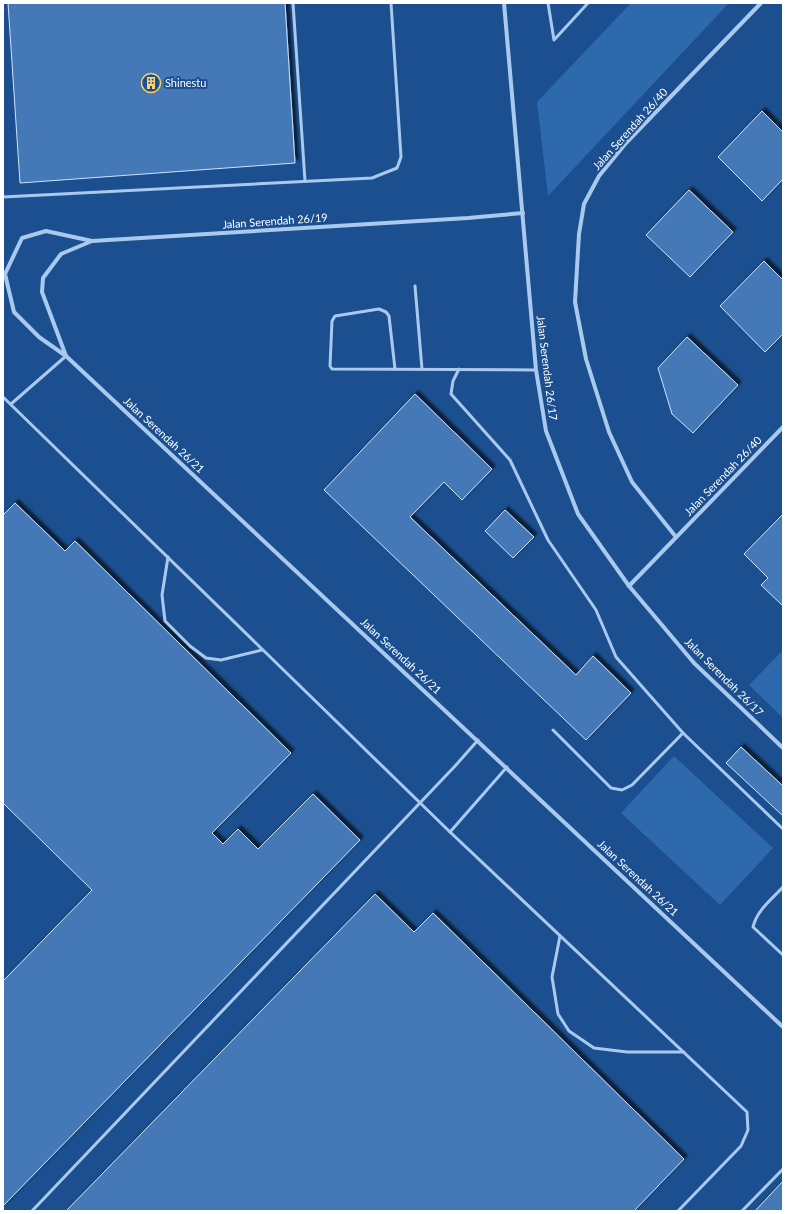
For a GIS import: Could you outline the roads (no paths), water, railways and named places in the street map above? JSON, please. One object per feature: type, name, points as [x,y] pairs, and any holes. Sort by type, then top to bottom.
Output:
[{"type":"street","name":"Jalan Serendah 26/17","points":[[504,3],[536,370],[546,431],[578,514],[629,586],[694,663],[783,748]]},
{"type":"street","name":"Jalan Serendah 26/40","points":[[676,537],[632,482],[609,432],[586,359],[575,302],[579,234],[584,204],[599,176],[626,143],[762,3]]},
{"type":"street","name":"Jalan Serendah 26/19","points":[[43,278],[61,254],[92,241],[468,218],[523,212]]},
{"type":"street","points":[[66,356],[39,337],[14,312],[5,274],[22,238],[46,231],[92,241]]},
{"type":"street","name":"Jalan Serendah 26/21","points":[[43,278],[42,292],[66,356],[507,767],[783,1027]]},
{"type":"street","name":"Jalan Serendah 26/40","points":[[629,586],[783,428]]},
{"type":"lane","points":[[293,3],[305,181]]},
{"type":"lane","points":[[3,198],[372,178],[397,168],[402,157],[392,3]]},
{"type":"lane","points":[[548,3],[554,40],[588,3]]},
{"type":"lane","points":[[415,286],[422,369]]},
{"type":"lane","points":[[395,369],[390,316],[386,312],[379,309],[335,316],[332,321],[330,366],[332,369],[536,370]]},
{"type":"lane","points":[[10,404],[66,356]]},
{"type":"lane","points":[[458,369],[453,381],[451,394],[510,460],[548,540],[596,610],[616,657],[683,733],[783,829]]},
{"type":"lane","points":[[3,397],[419,803],[747,1112],[748,1130],[741,1146],[678,1211]]},
{"type":"lane","points":[[168,557],[162,595],[165,621],[190,646],[206,658],[221,660],[262,650]]},
{"type":"lane","points":[[553,730],[611,788],[622,790],[632,785],[683,733]]},
{"type":"lane","points":[[32,1211],[478,740]]},
{"type":"lane","points":[[450,832],[507,767]]},
{"type":"lane","points":[[783,886],[761,910],[753,927],[783,955]]},
{"type":"lane","points":[[560,936],[552,977],[558,1014],[569,1031],[594,1048],[627,1052],[684,1052]]},
{"type":"lane","points":[[742,1211],[783,1169]]},
{"type":"place","name":"Shinestu","points":[[151,83]]}]
